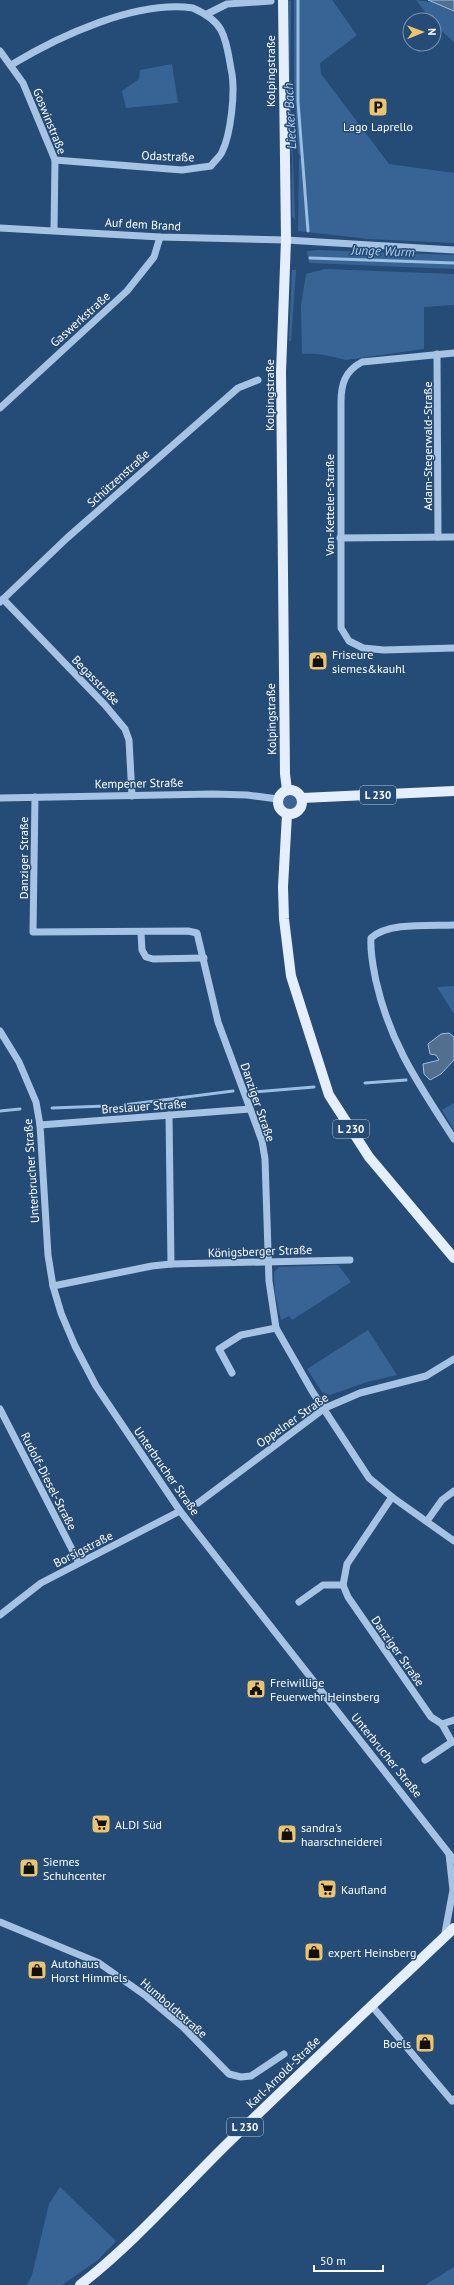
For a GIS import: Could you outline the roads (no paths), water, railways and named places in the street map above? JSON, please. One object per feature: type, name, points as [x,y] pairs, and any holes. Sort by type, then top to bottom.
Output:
[{"type":"main road","name":"Kolpingstraße","points":[[283,0],[286,240],[281,380],[285,774],[288,790]]},
{"type":"main road","points":[[288,790],[295,791],[302,798],[302,805],[299,811],[293,814],[287,814],[279,808],[278,799],[281,793],[288,790]]},
{"type":"main road","name":"L 230","points":[[302,798],[454,791]]},
{"type":"main road","name":"L 230","points":[[287,814],[283,851],[283,887],[284,919],[291,976],[329,1095],[369,1157],[454,1258]]},
{"type":"main road","name":"Karl-Arnold-Straße","points":[[80,2285],[123,2249],[218,2153],[371,2005],[454,1928]]},
{"type":"street","name":"Odastraße","points":[[11,65],[60,36],[128,7],[156,1],[181,3],[207,14],[221,30],[227,48],[233,79],[231,116],[223,150],[211,166],[182,170],[55,160]]},
{"type":"street","points":[[207,14],[227,4],[248,1],[271,1]]},
{"type":"street","name":"Goswinstraße","points":[[0,51],[22,83],[55,160],[54,230]]},
{"type":"street","name":"Auf dem Brand","points":[[0,228],[160,236],[286,240],[454,250]]},
{"type":"street","name":"Gaswerkstraße","points":[[0,408],[128,291],[154,257],[160,236]]},
{"type":"street","name":"Von-Ketteler-Straße","points":[[454,354],[437,354],[362,362],[352,369],[343,380],[340,402],[341,628],[350,641],[363,648],[384,650],[454,648]]},
{"type":"street","name":"Adam-Stegerwald-Straße","points":[[437,354],[438,537]]},
{"type":"street","name":"Schützenstraße","points":[[1,601],[102,506],[238,388],[258,380]]},
{"type":"street","points":[[340,538],[454,537]]},
{"type":"street","name":"Begasstraße","points":[[1,601],[106,705],[125,729],[129,740],[132,796]]},
{"type":"street","name":"Kempener Straße","points":[[0,798],[247,795],[278,799]]},
{"type":"street","name":"Danziger Straße","points":[[34,797],[34,932],[140,933],[188,931],[197,933],[218,1022],[262,1141],[265,1159],[268,1262],[272,1314],[276,1328],[312,1391],[325,1408],[369,1478],[392,1497],[454,1541]]},
{"type":"street","points":[[454,925],[395,927],[379,931],[371,938],[370,953],[379,995],[392,1035],[408,1068],[454,1140]]},
{"type":"street","points":[[140,933],[142,950],[146,957],[153,959],[204,958]]},
{"type":"street","name":"Unterbrucher Straße","points":[[0,1031],[28,1081],[40,1125],[48,1255],[53,1286],[64,1320],[96,1386],[180,1510],[454,1860]]},
{"type":"street","name":"Breslauer Straße","points":[[40,1125],[250,1109]]},
{"type":"street","points":[[169,1115],[171,1264]]},
{"type":"street","name":"Königsberger Straße","points":[[53,1286],[152,1266],[171,1264],[350,1260]]},
{"type":"street","points":[[232,1373],[218,1348],[241,1335],[276,1328]]},
{"type":"street","name":"Oppelner Straße","points":[[198,1503],[325,1408],[360,1393],[426,1376],[454,1359]]},
{"type":"street","name":"Rudolf-Diesel-Straße","points":[[0,1409],[79,1563]]},
{"type":"street","points":[[427,1521],[442,1500],[454,1491]]},
{"type":"street","points":[[299,1602],[323,1585],[343,1585],[347,1564],[392,1497]]},
{"type":"street","name":"Borsigstraße","points":[[0,1615],[41,1583],[180,1510]]},
{"type":"street","name":"Danziger Straße","points":[[343,1585],[348,1598],[431,1717],[442,1724],[453,1741],[425,1760]]},
{"type":"street","points":[[442,1724],[454,1720]]},
{"type":"street","points":[[444,1938],[453,1890],[448,1852]]},
{"type":"street","name":"Humboldtstraße","points":[[0,1922],[98,1963],[146,1996],[178,2023],[228,2074],[241,2077],[251,2076],[284,2054]]},
{"type":"street","points":[[371,2005],[453,2100]]},
{"type":"waterway","name":"Liecker Bach","points":[[298,0],[298,102],[308,231]]},
{"type":"waterway","name":"Junge Wurm","points":[[310,258],[454,263]]},
{"type":"waterway","points":[[365,1083],[406,1080]]},
{"type":"waterway","points":[[254,1092],[314,1087]]},
{"type":"waterway","points":[[124,1105],[233,1091]]},
{"type":"waterway","points":[[52,1108],[106,1106]]},
{"type":"waterway","points":[[0,1111],[20,1109]]},
{"type":"place","name":"Lago Laprello","points":[[378,107]]},
{"type":"place","name":"Friseure siemes&kauhl","points":[[318,661]]},
{"type":"place","name":"Freiwillige Feuerwehr Heinsberg","points":[[256,1689]]},
{"type":"place","name":"ALDI Süd","points":[[101,1824]]},
{"type":"place","name":"sandra's haarschneiderei","points":[[287,1834]]},
{"type":"place","name":"Siemes Schuhcenter","points":[[29,1868]]},
{"type":"place","name":"Kaufland","points":[[327,1889]]},
{"type":"place","name":"expert Heinsberg","points":[[314,1952]]},
{"type":"place","name":"Autohaus Horst Himmels","points":[[37,1970]]},
{"type":"place","name":"Boels","points":[[425,2043]]}]
